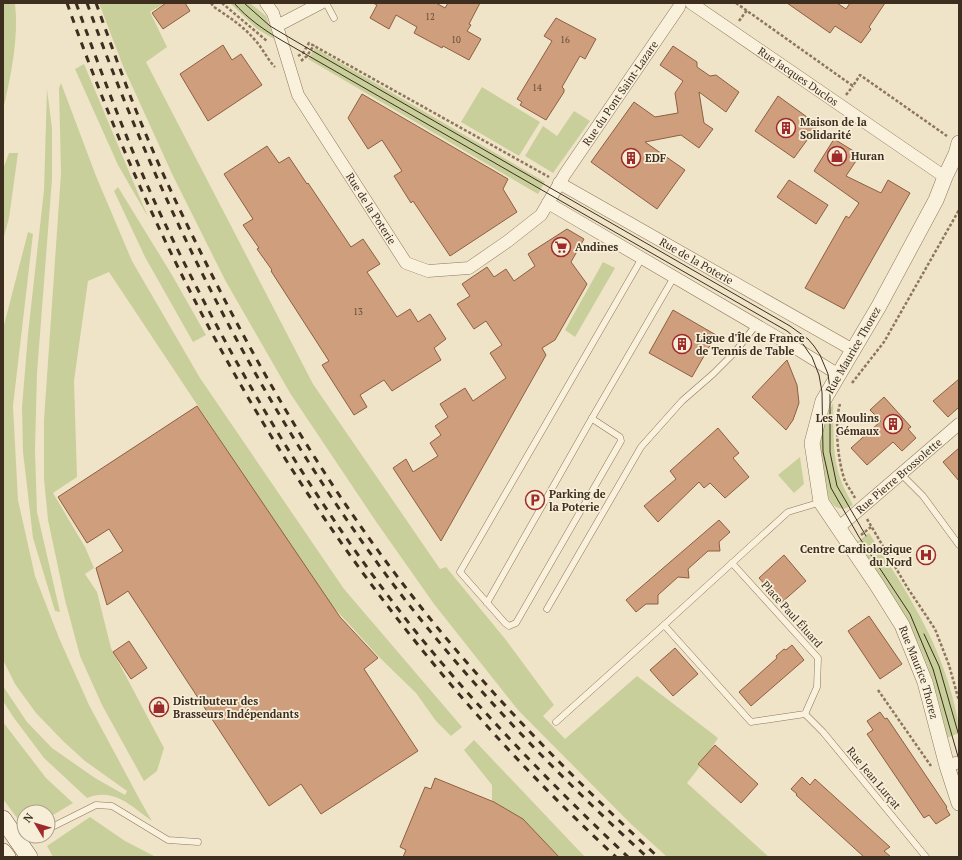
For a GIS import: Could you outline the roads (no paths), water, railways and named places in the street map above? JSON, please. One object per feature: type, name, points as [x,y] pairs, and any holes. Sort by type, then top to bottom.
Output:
[{"type":"main road","points":[[3,819],[27,845]]},
{"type":"main road","points":[[3,852],[7,857]]},
{"type":"street","name":"Rue de la Poterie","points":[[266,3],[273,13],[298,95],[406,263],[428,271],[468,268],[508,241],[541,214],[559,183],[853,350]]},
{"type":"street","points":[[277,26],[321,3]]},
{"type":"street","name":"Rue du Pont Saint-Lazare","points":[[559,183],[679,7],[680,3]]},
{"type":"street","name":"Rue Jacques Duclos","points":[[691,3],[945,177]]},
{"type":"street","name":"Rue Maurice Thorez","points":[[955,140],[956,154],[936,200],[839,375],[823,401],[812,443],[822,502],[902,625],[925,682],[946,766],[959,803]]},
{"type":"street","points":[[548,203],[839,375]]},
{"type":"street","name":"Rue Pierre Brossolette","points":[[838,528],[959,424]]},
{"type":"lane","points":[[326,3],[334,18]]},
{"type":"lane","points":[[592,418],[620,437],[621,441],[516,623],[509,626],[460,572],[642,258]]},
{"type":"lane","points":[[487,603],[674,277]]},
{"type":"lane","points":[[547,608],[641,447],[682,401],[713,374],[735,352],[756,325]]},
{"type":"lane","points":[[901,474],[923,496],[959,545]]},
{"type":"lane","points":[[556,722],[788,512],[822,502]]},
{"type":"lane","name":"Place Paul Éluard","points":[[732,563],[818,658],[817,687],[805,714]]},
{"type":"lane","points":[[664,625],[751,722],[805,714]]},
{"type":"lane","name":"Rue Jean Lurçat","points":[[805,714],[828,738],[926,857]]},
{"type":"lane","points":[[56,825],[96,805],[112,806],[168,840],[198,842]]},
{"type":"tram line","points":[[234,3],[244,14],[281,40],[787,331],[803,344],[812,357],[819,375],[822,392],[823,452],[831,488],[859,537],[910,614],[933,669],[959,760]]},
{"type":"tram line","points":[[244,3],[270,26],[790,326],[808,339],[820,355],[828,374],[830,389],[830,452],[837,486],[866,536]]},
{"type":"tram line","points":[[924,634],[939,666],[959,736]]},
{"type":"railway","points":[[67,3],[113,124],[166,242],[224,355],[289,464],[360,569],[438,669],[523,765],[616,857]]},
{"type":"railway","points":[[76,3],[125,133],[158,209],[185,265],[244,374],[308,481],[378,583],[441,662],[518,748],[628,857]]},
{"type":"railway","points":[[87,3],[116,81],[148,157],[182,233],[219,307],[259,380],[347,521],[396,588],[454,660],[484,694],[547,761],[647,857]]},
{"type":"railway","points":[[96,3],[143,127],[184,218],[226,303],[249,345],[321,468],[347,507],[403,584],[462,657],[524,726],[557,760],[658,857]]},
{"type":"place","name":"Maison de la Solidarité","points":[[786,128]]},
{"type":"place","name":"Huran","points":[[837,156]]},
{"type":"place","name":"EDF","points":[[631,158]]},
{"type":"place","name":"Andines","points":[[561,247]]},
{"type":"place","name":"Ligue d'Île de France de Tennis de Table","points":[[682,344]]},
{"type":"place","name":"Les Moulins Gémaux","points":[[893,424]]},
{"type":"place","name":"Parking de la Poterie","points":[[535,500]]},
{"type":"place","name":"Centre Cardiologique du Nord","points":[[926,555]]},
{"type":"place","name":"Distributeur des Brasseurs Indépendants","points":[[159,707]]}]
